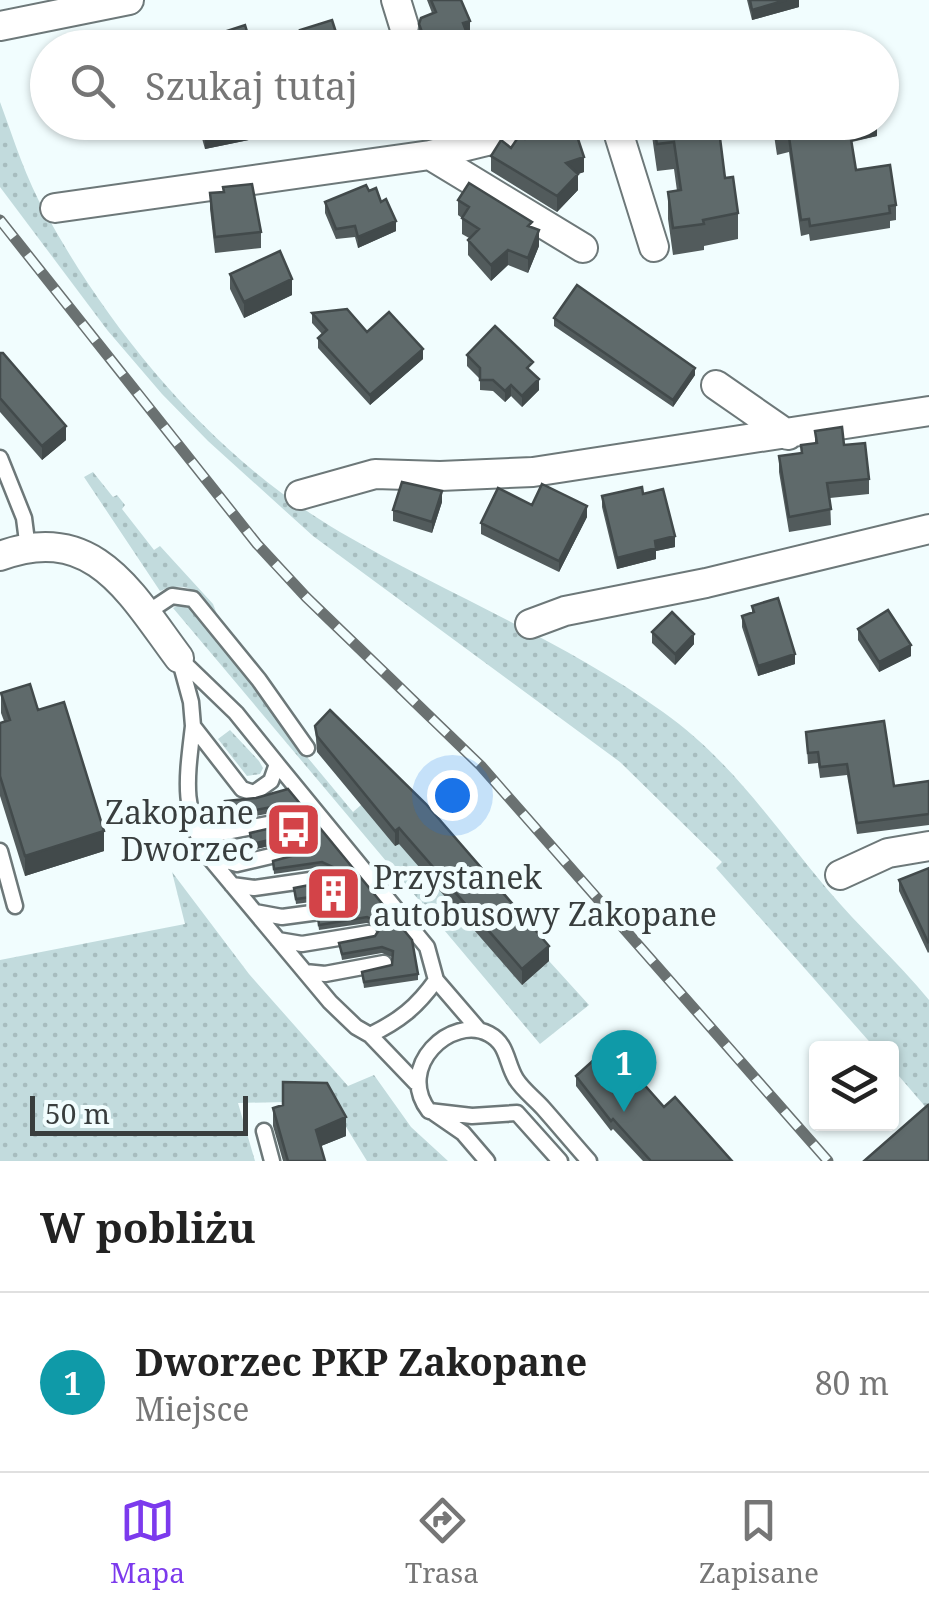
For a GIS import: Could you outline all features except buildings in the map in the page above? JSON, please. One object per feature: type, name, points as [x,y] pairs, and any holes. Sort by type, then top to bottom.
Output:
[{"type":"street","points":[[0,26],[129,0]]},
{"type":"street","points":[[55,208],[430,156],[493,140]]},
{"type":"street","points":[[622,140],[654,246]]},
{"type":"street","points":[[430,156],[583,248]]},
{"type":"street","points":[[716,384],[788,435]]},
{"type":"street","points":[[300,495],[375,474],[534,472],[929,411]]},
{"type":"street","points":[[530,624],[565,611],[706,584],[929,529]]},
{"type":"street","points":[[0,556],[28,549],[68,550],[94,558],[113,575],[179,658]]},
{"type":"street","points":[[840,875],[888,852],[929,846]]},
{"type":"lane","points":[[0,458],[24,518],[28,549]]},
{"type":"lane","points":[[145,614],[172,596],[193,599],[259,680],[307,748]]},
{"type":"lane","points":[[179,658],[192,702],[186,805],[208,856],[356,1028],[370,1035],[416,1083]]},
{"type":"lane","points":[[179,658],[236,713],[427,948],[436,980],[479,1030],[505,1049],[516,1079],[589,1161]]},
{"type":"lane","points":[[193,726],[248,792],[254,793],[271,781],[277,764]]},
{"type":"lane","points":[[194,830],[214,834],[279,822]]},
{"type":"lane","points":[[208,856],[237,864],[301,849]]},
{"type":"lane","points":[[0,851],[15,906]]},
{"type":"lane","points":[[232,885],[254,888],[324,878]]},
{"type":"lane","points":[[254,912],[282,917],[349,908]]},
{"type":"lane","points":[[278,940],[302,944],[369,933]]},
{"type":"lane","points":[[305,972],[325,974],[384,963]]},
{"type":"lane","points":[[370,1035],[402,1019],[436,980]]},
{"type":"lane","points":[[479,1030],[460,1032],[427,1052],[416,1083],[420,1099],[429,1111],[463,1133],[487,1161]]},
{"type":"lane","points":[[429,1111],[472,1116],[517,1113],[560,1161]]},
{"type":"lane","points":[[264,1131],[272,1161]]},
{"type":"shaded area","points":[[0,102],[32,187],[73,261],[172,392],[251,469],[340,532],[625,686],[710,751],[839,903],[929,1000],[929,1111],[899,1076],[899,1041],[869,1041],[716,868],[722,862],[620,762],[313,536],[208,441],[108,331],[0,187]]},
{"type":"shaded area","points":[[93,472],[113,497],[117,495],[125,505],[122,509],[154,550],[160,546],[213,604],[230,630],[228,633],[193,590],[173,587],[160,591],[84,477]]},
{"type":"shaded area","points":[[179,605],[191,609],[263,699],[300,754],[303,752],[353,812],[361,805],[426,819],[523,984],[549,961],[589,1005],[540,1044],[173,608]]},
{"type":"shaded area","points":[[230,730],[259,761],[263,768],[260,774],[247,776],[218,739]]},
{"type":"shaded area","points":[[172,872],[249,974],[348,1086],[374,1075],[411,1127],[448,1161],[367,1161],[330,1101],[238,1103],[255,1161],[0,1161],[0,960],[185,924]]},
{"type":"railway","points":[[0,220],[257,544],[306,597],[481,766],[828,1161]]},
{"type":"place","name":"Zakopane Dworzec","points":[[293,829]]},
{"type":"place","name":"Przystanek autobusowy Zakopane","points":[[334,894]]},
{"type":"place","name":"Dworzec PKP Zakopane","points":[[624,1112]]}]
